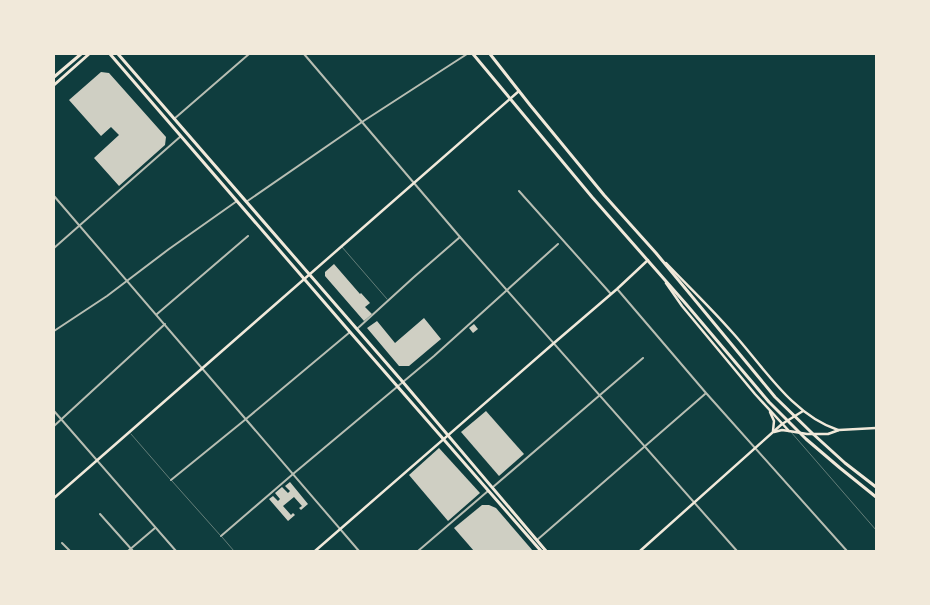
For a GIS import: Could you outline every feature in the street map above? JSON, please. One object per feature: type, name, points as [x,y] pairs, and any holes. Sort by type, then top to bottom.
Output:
[{"type":"main road","points":[[54,78],[81,54]]},
{"type":"main road","points":[[54,85],[89,54]]},
{"type":"main road","points":[[110,54],[541,551]]},
{"type":"main road","points":[[118,54],[357,329],[546,551]]},
{"type":"main road","points":[[473,54],[592,197],[769,402],[806,439],[876,497]]},
{"type":"main road","points":[[490,54],[604,195],[656,253],[775,397],[812,434],[876,487]]},
{"type":"main road","points":[[54,498],[519,90]]},
{"type":"main road","points":[[656,253],[704,301],[781,390],[803,411],[825,426],[839,430]]},
{"type":"main road","points":[[315,551],[449,436],[648,260]]},
{"type":"main road","points":[[656,269],[682,306],[767,407],[790,431]]},
{"type":"main road","points":[[767,407],[774,421],[773,432]]},
{"type":"main road","points":[[640,551],[782,424],[803,411]]},
{"type":"main road","points":[[773,432],[782,430],[807,434],[828,434],[839,430],[876,428]]},
{"type":"street","points":[[174,119],[249,54]]},
{"type":"street","points":[[304,54],[460,237],[737,551]]},
{"type":"street","points":[[246,202],[362,122],[467,54]]},
{"type":"street","points":[[54,248],[181,136]]},
{"type":"street","points":[[519,191],[611,294]]},
{"type":"street","points":[[54,196],[359,551]]},
{"type":"street","points":[[54,331],[88,310],[237,201]]},
{"type":"street","points":[[157,315],[248,236]]},
{"type":"street","points":[[357,329],[460,237]]},
{"type":"street","points":[[221,536],[434,356],[558,244]]},
{"type":"street","points":[[617,289],[706,393],[847,551]]},
{"type":"street","points":[[54,426],[164,324]]},
{"type":"street","points":[[171,480],[246,420],[350,332]]},
{"type":"street","points":[[418,551],[643,358]]},
{"type":"street","points":[[537,540],[706,393]]},
{"type":"street","points":[[54,411],[176,551]]},
{"type":"street","points":[[100,514],[131,551],[155,528]]},
{"type":"street","points":[[62,543],[70,551]]},
{"type":"lane","points":[[342,246],[388,300]]},
{"type":"lane","points":[[790,431],[876,530]]},
{"type":"lane","points":[[129,432],[234,551]]},
{"type":"building","points":[[101,72],[109,73],[166,137],[165,145],[119,186],[94,158],[119,135],[111,127],[101,136],[69,100]]},
{"type":"building","points":[[334,264],[370,303],[365,307],[372,314],[364,321],[325,276],[325,272]]},
{"type":"building","points":[[424,318],[441,339],[409,366],[399,366],[367,328],[377,321],[395,343]]},
{"type":"building","points":[[474,324],[478,329],[473,333],[469,328]]},
{"type":"building","points":[[486,411],[524,454],[499,476],[461,432]]},
{"type":"building","points":[[439,448],[480,493],[448,521],[409,475]]},
{"type":"building","points":[[290,482],[308,504],[301,510],[299,508],[302,506],[294,497],[283,506],[291,515],[293,513],[295,515],[288,521],[269,499],[273,496],[278,501],[280,499],[275,493],[282,487],[288,493],[290,491],[285,486]]},
{"type":"building","points":[[482,505],[496,508],[533,551],[474,551],[454,528]]}]
